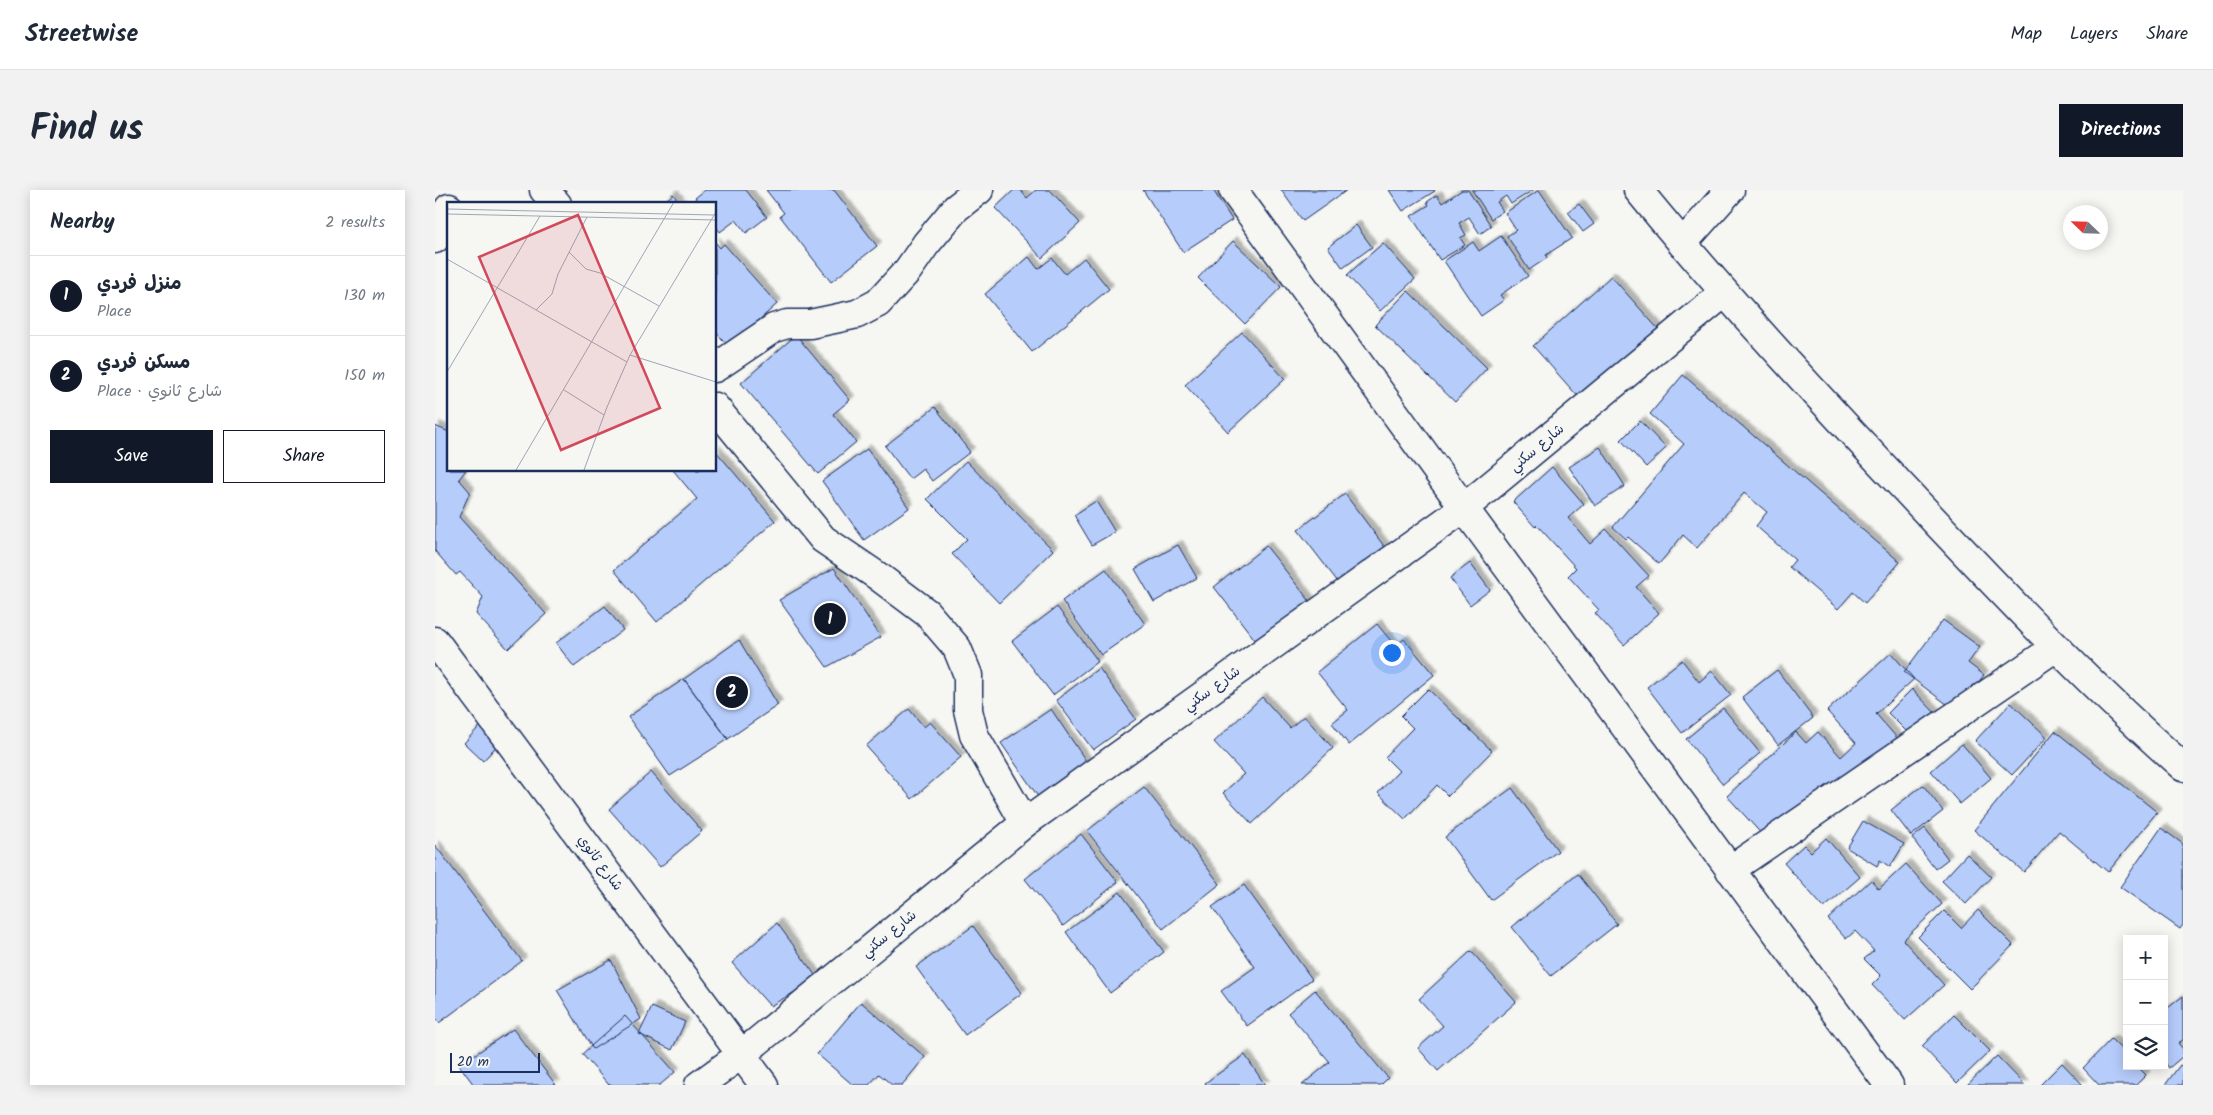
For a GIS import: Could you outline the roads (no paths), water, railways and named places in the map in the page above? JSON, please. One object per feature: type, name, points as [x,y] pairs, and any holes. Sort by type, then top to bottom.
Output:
[{"type":"street","points":[[452,202],[457,190]]},
{"type":"street","points":[[544,190],[555,202]]},
{"type":"street","points":[[716,367],[774,328],[787,324],[810,324],[834,320],[857,314],[878,303],[908,270],[926,244],[956,208],[979,190]]},
{"type":"street","points":[[1233,190],[1464,508],[1889,1085]]},
{"type":"street","points":[[1639,190],[1724,293],[2004,595],[2139,728],[2183,767]]},
{"type":"street","points":[[1683,244],[1730,190]]},
{"type":"street","points":[[435,238],[447,212]]},
{"type":"street","name":"شارع سكني","points":[[699,1085],[742,1054],[1025,823],[1464,508],[1724,293]]},
{"type":"street","points":[[716,408],[823,540],[879,577],[927,613],[957,648],[968,675],[968,710],[974,735],[1025,823]]},
{"type":"street","name":"شارع ثانوي","points":[[435,641],[764,1085]]},
{"type":"street","points":[[1730,870],[2056,646]]},
{"type":"place","name":"منزل فردي","points":[[830,619]]},
{"type":"place","name":"مسكن فردي","points":[[732,692]]}]
